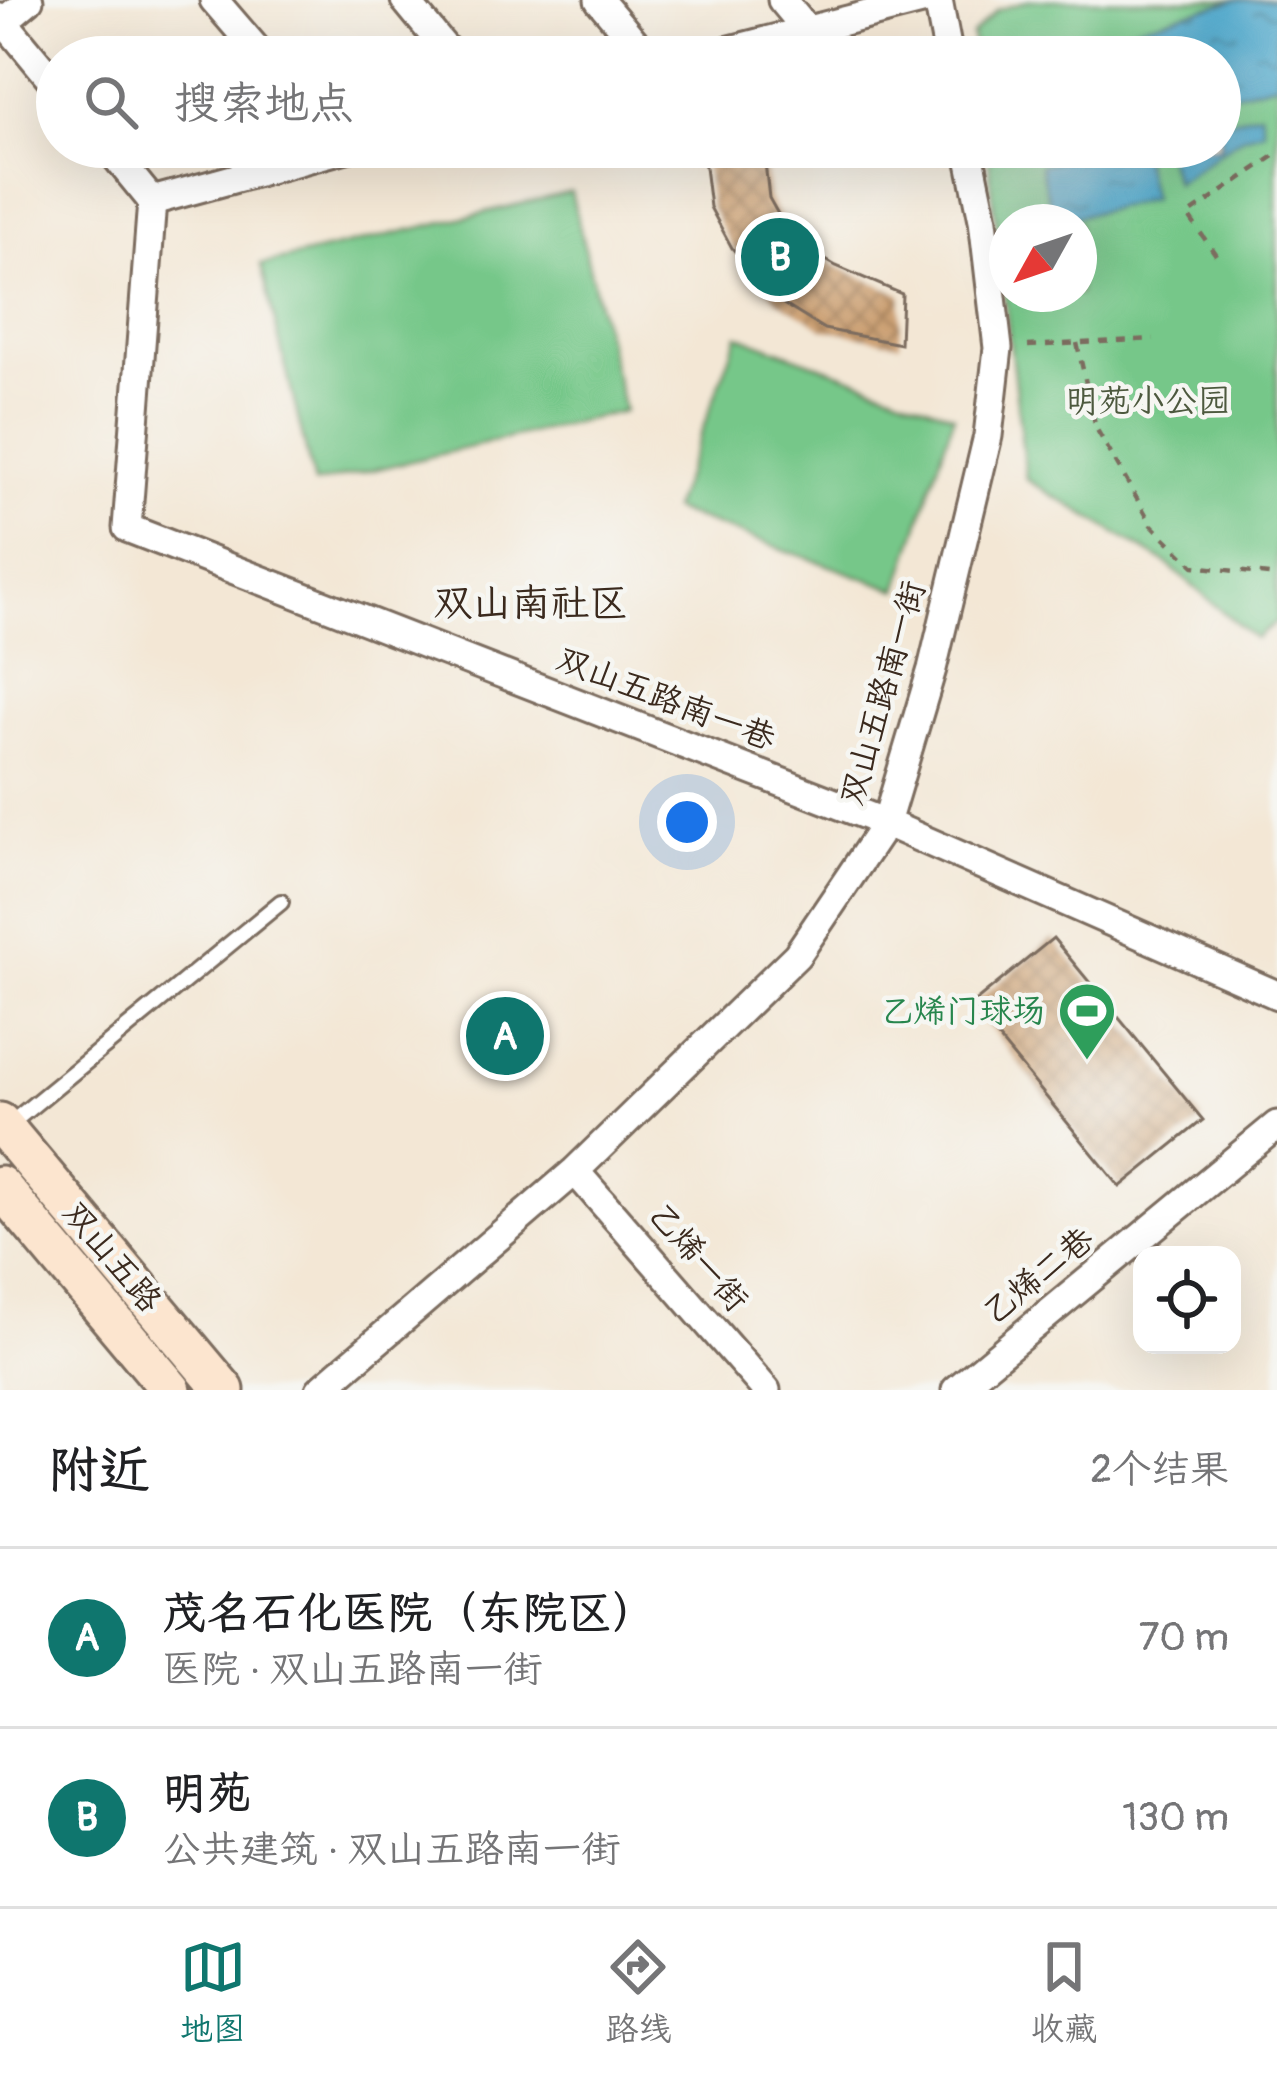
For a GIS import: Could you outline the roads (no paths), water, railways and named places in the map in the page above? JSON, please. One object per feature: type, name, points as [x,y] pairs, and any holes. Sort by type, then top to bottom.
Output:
[{"type":"main road","name":"双山五路","points":[[2,1126],[224,1390]]},
{"type":"main road","name":"双山五路","points":[[0,1186],[171,1390]]},
{"type":"street","points":[[29,0],[2,19],[36,60]]},
{"type":"street","points":[[214,0],[244,36]]},
{"type":"street","points":[[405,0],[435,36]]},
{"type":"street","points":[[599,0],[629,36]]},
{"type":"street","points":[[782,0],[807,31]]},
{"type":"street","points":[[787,36],[926,0]]},
{"type":"street","points":[[938,0],[946,36]]},
{"type":"street","points":[[125,168],[152,201],[272,168]]},
{"type":"street","name":"双山五路南一街","points":[[320,1390],[575,1171],[797,956],[886,823],[932,669],[982,459],[998,348],[972,168]]},
{"type":"street","name":"双山五路南一巷","points":[[152,201],[127,528],[886,823],[1277,995]]},
{"type":"street","name":"乙烯二巷","points":[[956,1390],[1277,1125]]},
{"type":"street","name":"乙烯一街","points":[[575,1171],[766,1390]]},
{"type":"lane","points":[[2,1126],[281,902]]},
{"type":"water","points":[[1236,0],[1277,0],[1277,83],[1241,92],[1241,36],[1103,36]]},
{"type":"water","points":[[1260,112],[1264,130],[1241,137],[1241,117]]},
{"type":"water","points":[[1041,168],[1145,168],[1152,199],[1097,212],[1097,204],[1050,204]]},
{"type":"water","points":[[1170,168],[1197,168],[1175,183]]},
{"type":"place","name":"明苑","points":[[780,257]]},
{"type":"place","name":"茂名石化医院（东院区）","points":[[505,1036]]},
{"type":"place","name":"乙烯门球场","points":[[1087,1062]]},
{"type":"district","name":"双山南社区","points":[[531,603]]},
{"type":"park label","name":"明苑小公园","points":[[1148,401]]}]
